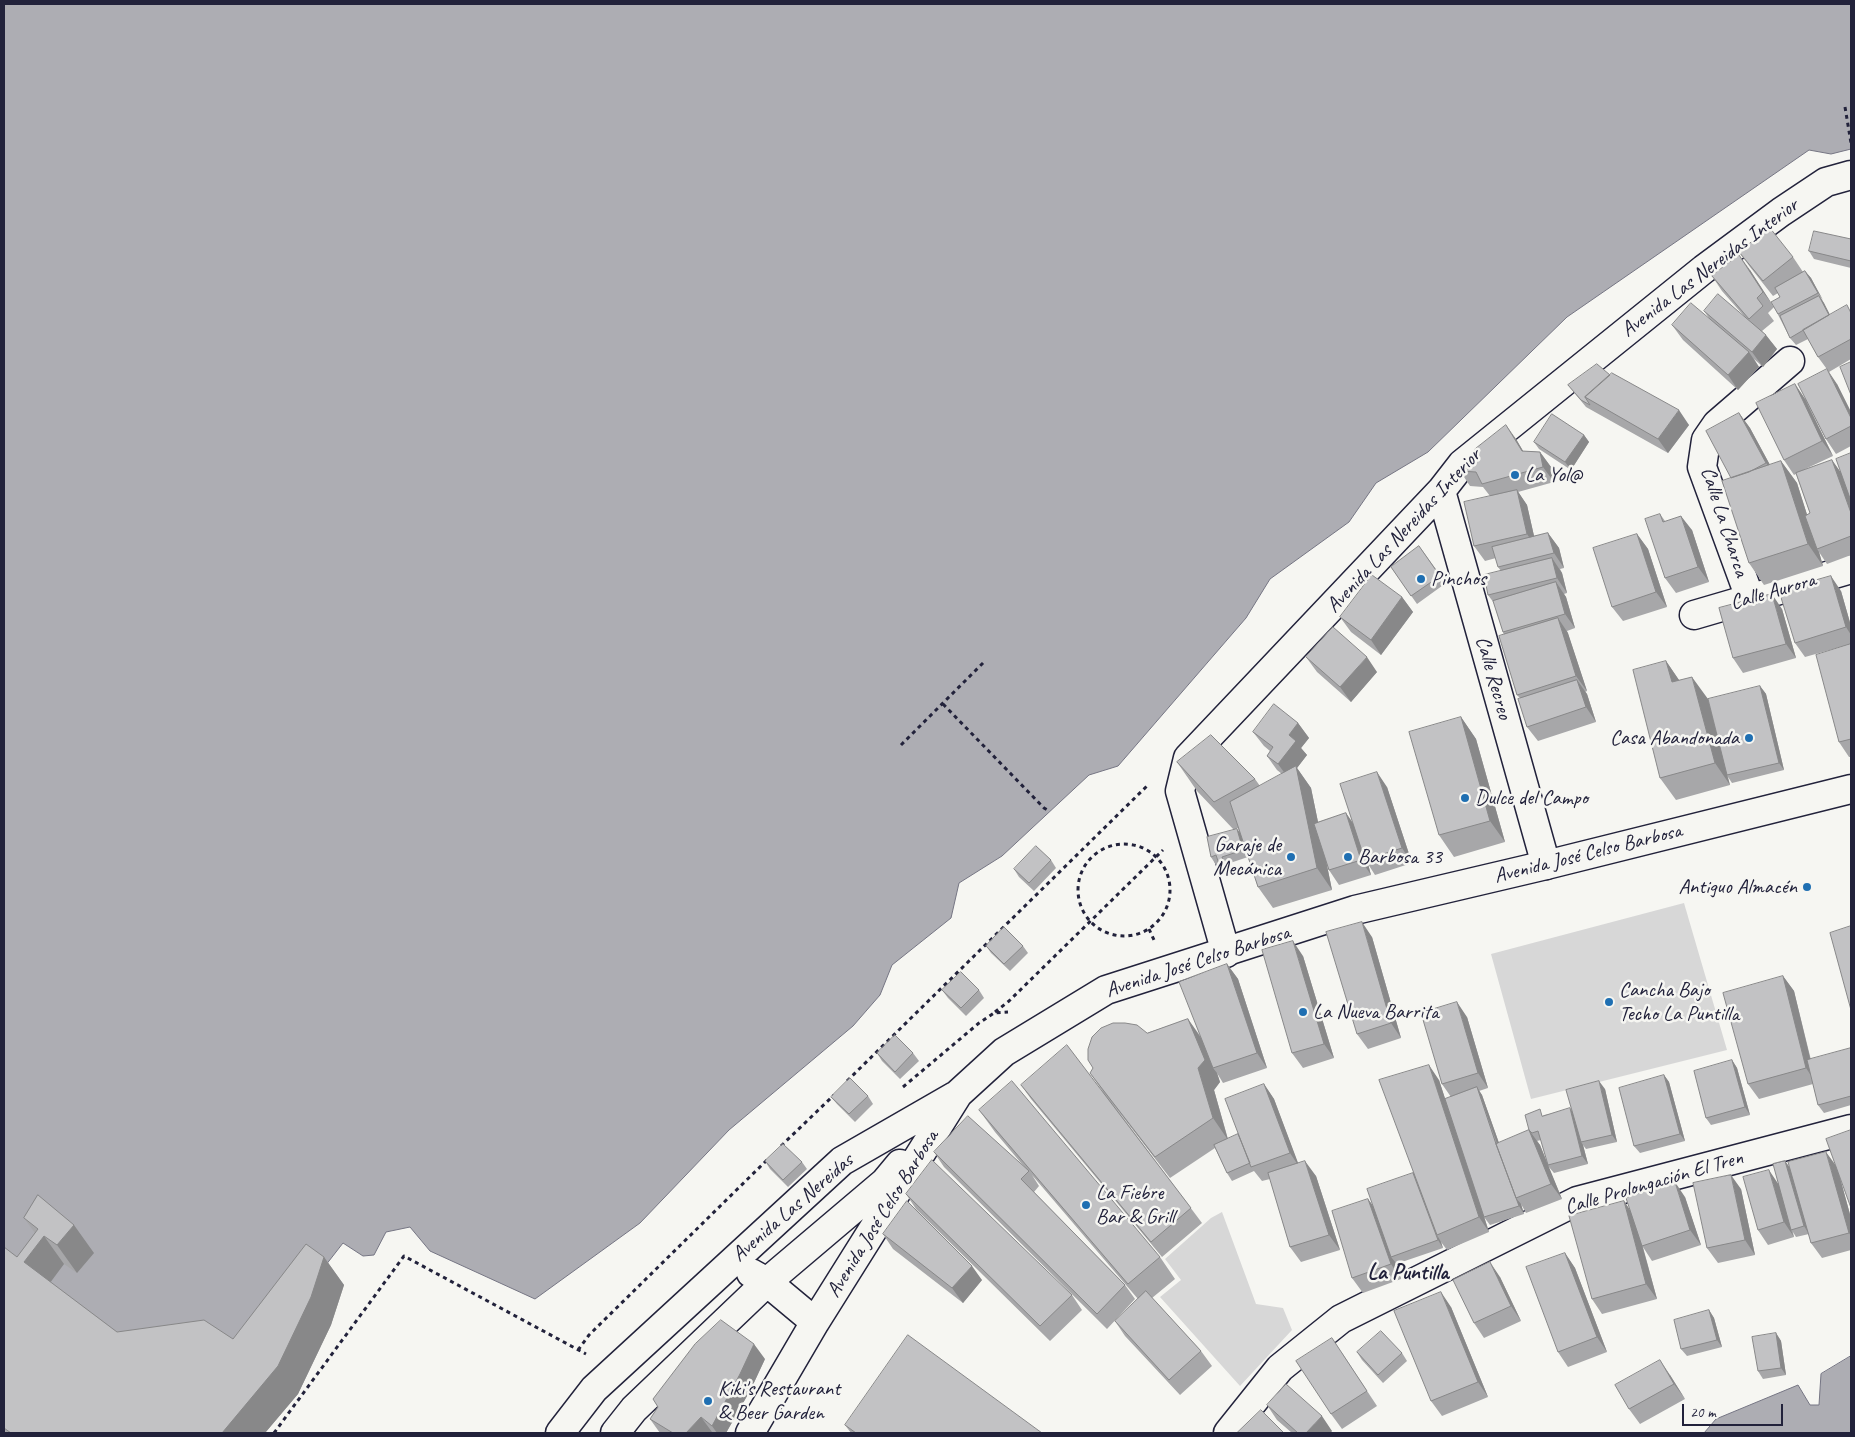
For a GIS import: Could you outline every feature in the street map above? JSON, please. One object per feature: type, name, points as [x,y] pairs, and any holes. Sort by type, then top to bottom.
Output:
[{"type":"street","name":"Avenida Las Nereidas Interior","points":[[1226,953],[1180,791],[1188,758],[1441,491],[1462,464],[1704,269],[1781,212],[1826,182],[1851,175]]},
{"type":"street","name":"Calle La Charca","points":[[1750,598],[1702,466],[1706,440],[1717,424],[1790,361]]},
{"type":"street","name":"Calle Recreo","points":[[1441,491],[1546,865]]},
{"type":"street","name":"Calle Aurora","points":[[1694,615],[1851,569]]},
{"type":"street","name":"Avenida José Celso Barbosa","points":[[750,1433],[815,1322],[958,1094],[1004,1052],[1106,990],[1355,910],[1546,865],[1851,789]]},
{"type":"street","name":"Avenida Las Nereidas","points":[[560,1433],[594,1389],[842,1161],[958,1094]]},
{"type":"street","name":"Avenida Las Nereidas","points":[[614,1433],[634,1410],[767,1282],[885,1182],[958,1094]]},
{"type":"street","name":"Calle Prolongación El Tren","points":[[1228,1433],[1280,1368],[1341,1319],[1577,1201],[1851,1129]]},
{"type":"street","points":[[731,1263],[767,1282],[815,1322]]},
{"type":"path","points":[[1845,106],[1851,143]]},
{"type":"path","points":[[901,745],[985,661]]},
{"type":"path","points":[[943,704],[1049,811]]},
{"type":"path","points":[[844,1084],[1162,772],[1184,774]]},
{"type":"path","points":[[994,1013],[1009,1001],[1190,825]]},
{"type":"path","points":[[1118,844],[1132,844],[1146,849],[1157,857],[1166,869],[1170,883],[1170,898],[1165,912],[1156,923],[1149,929],[1130,936],[1116,936],[1102,931],[1090,922],[1082,911],[1078,897],[1078,882],[1083,868],[1092,857],[1104,849],[1118,844]]},
{"type":"path","points":[[1149,929],[1154,940]]},
{"type":"path","points":[[780,1147],[837,1092]]},
{"type":"path","points":[[578,1350],[589,1335],[773,1154]]},
{"type":"path","points":[[274,1433],[404,1256],[587,1354]]},
{"type":"shaded area","points":[[4,4],[1851,4],[1851,149],[1831,154],[1809,150],[1567,317],[1428,452],[1376,483],[1349,522],[1270,579],[1246,618],[1118,766],[1089,775],[1002,856],[959,883],[951,918],[892,965],[880,995],[853,1026],[729,1130],[640,1223],[535,1299],[430,1251],[410,1227],[386,1232],[374,1255],[363,1256],[343,1243],[195,1433],[4,1433]]},
{"type":"shaded area","name":"Cancha Bajo Techo La Puntilla","points":[[1684,903],[1727,1050],[1531,1099],[1491,954]]},
{"type":"shaded area","points":[[1222,1212],[1256,1304],[1283,1308],[1292,1330],[1240,1386],[1160,1297],[1181,1280],[1165,1259],[1211,1218]]},
{"type":"shaded area","points":[[1851,1356],[1851,1433],[1704,1433],[1716,1419],[1798,1385],[1810,1405],[1819,1405],[1821,1374]]},
{"type":"building","points":[[1770,228],[1793,257],[1763,281],[1739,252]]},
{"type":"building","points":[[1814,231],[1851,239],[1851,261],[1809,251]]},
{"type":"building","points":[[1739,255],[1763,292],[1757,298],[1763,306],[1749,319],[1712,276]]},
{"type":"building","points":[[1805,271],[1818,293],[1778,314],[1771,302],[1780,297],[1775,288]]},
{"type":"building","points":[[1718,294],[1766,335],[1752,352],[1704,311]]},
{"type":"building","points":[[1819,296],[1829,315],[1790,338],[1780,316]]},
{"type":"building","points":[[1691,303],[1749,352],[1728,375],[1672,325]]},
{"type":"building","points":[[1847,305],[1851,313],[1851,339],[1818,357],[1803,330]]},
{"type":"building","points":[[1851,362],[1851,395],[1840,367]]},
{"type":"building","points":[[1597,364],[1610,375],[1585,397],[1590,405],[1581,400],[1568,385]]},
{"type":"building","points":[[1827,369],[1851,418],[1851,426],[1826,439],[1798,384]]},
{"type":"building","points":[[1612,373],[1679,410],[1658,439],[1585,397]]},
{"type":"building","points":[[1795,384],[1822,441],[1784,460],[1756,403]]},
{"type":"building","points":[[1739,413],[1766,463],[1749,472],[1731,478],[1706,431]]},
{"type":"building","points":[[1552,414],[1584,435],[1565,462],[1534,442]]},
{"type":"building","points":[[1506,425],[1522,451],[1540,452],[1543,467],[1482,484],[1476,472],[1460,471],[1475,449]]},
{"type":"building","points":[[1851,453],[1851,501],[1836,459]]},
{"type":"building","points":[[1832,460],[1851,513],[1851,536],[1817,549],[1805,516],[1810,513],[1796,473]]},
{"type":"building","points":[[1781,461],[1808,544],[1749,563],[1722,481]]},
{"type":"building","points":[[1517,490],[1527,534],[1474,546],[1464,502]]},
{"type":"building","points":[[1660,514],[1663,522],[1681,516],[1698,567],[1665,578],[1645,519]]},
{"type":"building","points":[[1548,533],[1554,553],[1498,567],[1492,547]]},
{"type":"building","points":[[1637,534],[1656,592],[1612,607],[1593,548]]},
{"type":"building","name":"Pinchos","points":[[1419,546],[1440,576],[1411,596],[1391,567]]},
{"type":"building","points":[[1552,558],[1557,578],[1488,595],[1484,575]]},
{"type":"building","points":[[1372,575],[1402,597],[1371,640],[1340,617]]},
{"type":"building","points":[[1831,576],[1846,627],[1795,643],[1779,591]]},
{"type":"building","points":[[1556,582],[1565,614],[1503,632],[1493,601]]},
{"type":"building","points":[[1772,594],[1786,644],[1733,658],[1719,608]]},
{"type":"building","points":[[1558,618],[1576,676],[1517,695],[1499,636]]},
{"type":"building","points":[[1333,627],[1367,657],[1340,687],[1306,657]]},
{"type":"building","points":[[1851,644],[1851,739],[1839,742],[1816,655]]},
{"type":"building","points":[[1666,661],[1672,682],[1692,677],[1715,763],[1660,778],[1633,670]]},
{"type":"building","points":[[1577,680],[1586,707],[1527,727],[1518,699]]},
{"type":"building","name":"Casa Abandonada","points":[[1760,686],[1779,763],[1727,775],[1708,699]]},
{"type":"building","points":[[1274,704],[1298,723],[1289,735],[1296,741],[1278,764],[1267,756],[1273,747],[1253,732]]},
{"type":"building","name":"Dulce del Campo","points":[[1461,717],[1490,821],[1439,835],[1409,732]]},
{"type":"building","points":[[1211,735],[1255,779],[1214,802],[1177,762]]},
{"type":"building","name":"Garaje de Mecánica","points":[[1296,766],[1317,868],[1258,887],[1230,802]]},
{"type":"building","points":[[1377,772],[1402,848],[1365,860],[1340,784]]},
{"type":"building","points":[[1346,813],[1361,860],[1329,870],[1314,824]]},
{"type":"building","points":[[1237,829],[1243,850],[1222,857],[1224,865],[1220,867],[1216,855],[1211,857],[1207,837]]},
{"type":"building","points":[[1036,846],[1051,860],[1029,883],[1014,869]]},
{"type":"building","points":[[1362,922],[1391,1023],[1357,1034],[1326,932]]},
{"type":"building","points":[[1851,926],[1851,1010],[1830,933]]},
{"type":"building","points":[[1004,927],[1023,946],[1004,964],[986,946]]},
{"type":"building","name":"La Nueva Barrita","points":[[1293,941],[1324,1044],[1292,1053],[1262,950]]},
{"type":"building","points":[[1227,964],[1257,1053],[1213,1068],[1179,982]]},
{"type":"building","points":[[961,972],[979,990],[961,1008],[942,990]]},
{"type":"building","points":[[1783,976],[1806,1068],[1748,1084],[1723,993]]},
{"type":"building","points":[[1457,1002],[1478,1073],[1442,1084],[1421,1013]]},
{"type":"building","points":[[1188,1019],[1205,1060],[1198,1068],[1213,1118],[1155,1157],[1090,1073],[1093,1068],[1088,1060],[1088,1049],[1092,1037],[1101,1028],[1113,1023],[1137,1025],[1147,1033]]},
{"type":"building","points":[[895,1035],[913,1053],[895,1072],[877,1053]]},
{"type":"building","points":[[1067,1045],[1191,1208],[1151,1242],[1021,1085]]},
{"type":"building","points":[[1851,1048],[1851,1096],[1818,1105],[1807,1060]]},
{"type":"building","points":[[1732,1060],[1745,1107],[1706,1118],[1694,1071]]},
{"type":"building","points":[[1429,1065],[1479,1217],[1437,1235],[1379,1080]]},
{"type":"building","points":[[1664,1075],[1680,1134],[1634,1146],[1619,1088]]},
{"type":"building","points":[[850,1078],[868,1096],[849,1114],[831,1097]]},
{"type":"building","name":"La Fiebre Bar & Grill","points":[[1012,1081],[1160,1257],[1128,1284],[979,1110]]},
{"type":"building","points":[[1599,1081],[1612,1135],[1581,1142],[1566,1090]]},
{"type":"building","points":[[1264,1084],[1290,1153],[1251,1167],[1225,1099]]},
{"type":"building","points":[[1477,1087],[1519,1206],[1484,1217],[1445,1099]]},
{"type":"building","points":[[1570,1108],[1582,1156],[1548,1165],[1538,1131],[1532,1133],[1529,1130],[1525,1115],[1540,1109],[1542,1116]]},
{"type":"building","points":[[968,1116],[1029,1171],[1021,1179],[1125,1285],[1097,1314],[934,1152]]},
{"type":"building","points":[[1529,1130],[1551,1184],[1516,1198],[1496,1144]]},
{"type":"building","points":[[1851,1130],[1851,1208],[1826,1139]]},
{"type":"building","points":[[1238,1134],[1250,1163],[1227,1173],[1214,1145]]},
{"type":"building","points":[[783,1144],[802,1162],[783,1180],[765,1161]]},
{"type":"building","points":[[1826,1152],[1849,1233],[1811,1243],[1788,1162]]},
{"type":"building","points":[[932,1160],[1072,1295],[1040,1326],[906,1194]]},
{"type":"building","points":[[1305,1161],[1329,1235],[1290,1247],[1268,1173]]},
{"type":"building","points":[[1785,1161],[1804,1226],[1791,1230],[1773,1164]]},
{"type":"building","points":[[1769,1170],[1784,1222],[1758,1230],[1743,1177]]},
{"type":"building","points":[[1413,1173],[1438,1240],[1391,1257],[1367,1189]]},
{"type":"building","points":[[1731,1175],[1745,1240],[1707,1248],[1693,1183]]},
{"type":"building","points":[[1675,1182],[1690,1230],[1642,1246],[1626,1198]]},
{"type":"building","points":[[38,1195],[74,1225],[57,1245],[44,1236],[24,1262],[117,1332],[204,1320],[233,1339],[306,1244],[324,1257],[311,1297],[278,1366],[222,1433],[11,1433],[4,1428],[4,1247],[17,1257],[38,1229],[24,1218]]},
{"type":"building","points":[[1368,1199],[1391,1264],[1352,1278],[1332,1211]]},
{"type":"building","points":[[907,1201],[972,1266],[952,1288],[883,1234]]},
{"type":"building","points":[[1624,1201],[1646,1284],[1592,1299],[1569,1216]]},
{"type":"building","points":[[1565,1253],[1597,1337],[1558,1352],[1526,1267]]},
{"type":"building","points":[[1490,1262],[1511,1306],[1474,1323],[1453,1280]]},
{"type":"building","points":[[1146,1291],[1201,1351],[1169,1380],[1115,1321]]},
{"type":"building","points":[[1441,1292],[1478,1382],[1431,1401],[1394,1311]]},
{"type":"building","points":[[1709,1310],[1717,1340],[1681,1349],[1674,1320]]},
{"type":"building","points":[[721,1320],[754,1344],[712,1426],[701,1417],[686,1433],[673,1433],[650,1419],[658,1407],[653,1399],[695,1344]]},
{"type":"building","points":[[1381,1331],[1402,1353],[1378,1375],[1357,1352]]},
{"type":"building","points":[[1776,1333],[1781,1368],[1758,1371],[1752,1337]]},
{"type":"building","points":[[908,1335],[1042,1433],[856,1433],[845,1425]]},
{"type":"building","points":[[1332,1338],[1367,1391],[1331,1414],[1296,1361]]},
{"type":"building","points":[[1660,1360],[1674,1384],[1629,1409],[1615,1385]]},
{"type":"building","points":[[1286,1384],[1322,1416],[1306,1433],[1298,1433],[1267,1405]]},
{"type":"building","points":[[1261,1410],[1284,1433],[1237,1433]]},
{"type":"place","name":"La Yol@","points":[[1515,475]]},
{"type":"place","name":"Pinchos","points":[[1421,579]]},
{"type":"place","name":"Casa Abandonada","points":[[1749,738]]},
{"type":"place","name":"Dulce del Campo","points":[[1465,798]]},
{"type":"place","name":"Garaje de Mecánica","points":[[1291,857]]},
{"type":"place","name":"Barbosa 33","points":[[1348,857]]},
{"type":"place","name":"Antiguo Almacén","points":[[1807,887]]},
{"type":"place","name":"Cancha Bajo Techo La Puntilla","points":[[1609,1002]]},
{"type":"place","name":"La Nueva Barrita","points":[[1303,1012]]},
{"type":"place","name":"La Fiebre Bar & Grill","points":[[1086,1205]]},
{"type":"place","name":"Kiki's Restaurant & Beer Garden","points":[[708,1401]]},
{"type":"district","name":"La Puntilla","points":[[1408,1273]]}]
